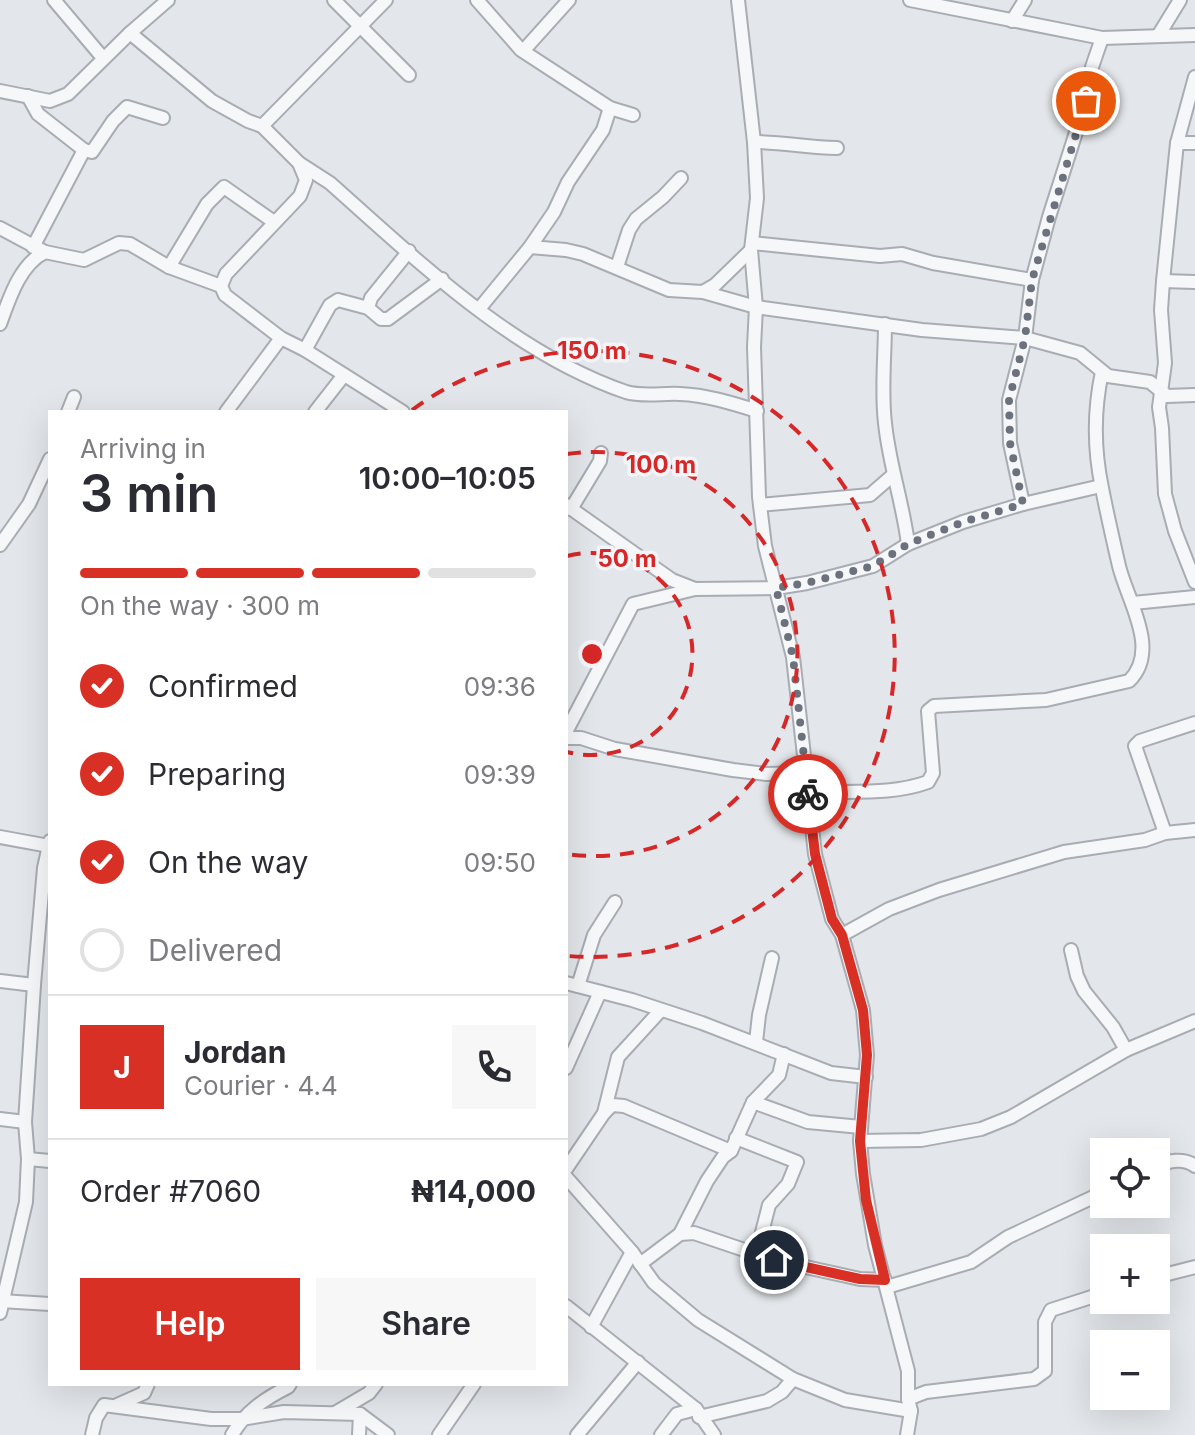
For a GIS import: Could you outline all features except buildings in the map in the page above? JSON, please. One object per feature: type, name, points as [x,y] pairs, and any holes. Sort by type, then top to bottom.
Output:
[{"type":"street","points":[[54,0],[103,58]]},
{"type":"street","points":[[0,91],[50,101],[68,94],[168,0]]},
{"type":"street","points":[[334,0],[409,75]]},
{"type":"street","points":[[262,126],[386,0]]},
{"type":"street","points":[[477,0],[511,41],[610,108],[633,115]]},
{"type":"street","points":[[524,50],[569,0]]},
{"type":"street","points":[[738,0],[757,198],[752,247],[760,505],[765,546],[793,657],[815,854],[832,919],[842,935],[863,1010],[867,1055],[860,1141],[866,1200],[908,1371],[907,1435]]},
{"type":"street","points":[[910,0],[1102,38],[1195,35]]},
{"type":"street","points":[[1012,21],[1025,0]]},
{"type":"street","points":[[1158,36],[1180,0]]},
{"type":"street","points":[[130,33],[212,101],[262,126],[299,163],[330,183],[502,329],[573,369],[629,393],[683,394],[722,400],[757,411]]},
{"type":"street","points":[[1023,504],[1010,443],[1009,400],[1025,338],[1032,280],[1102,38]]},
{"type":"street","points":[[1195,77],[1177,143],[1161,310],[1165,363],[1159,407],[1165,494],[1175,531],[1195,582]]},
{"type":"street","points":[[28,96],[38,114],[84,150],[92,152],[113,121],[127,107],[163,118]]},
{"type":"street","points":[[479,309],[530,247],[554,212],[568,182],[603,130],[610,108]]},
{"type":"street","points":[[754,142],[788,142],[815,148],[837,148]]},
{"type":"street","points":[[1177,143],[1195,143]]},
{"type":"street","points":[[0,324],[11,295],[39,249],[84,150]]},
{"type":"street","points":[[221,286],[226,274],[300,196],[306,180],[299,163]]},
{"type":"street","points":[[617,267],[629,230],[636,219],[681,178]]},
{"type":"street","points":[[169,267],[207,204],[224,187],[274,222]]},
{"type":"street","points":[[0,228],[39,249],[84,260],[119,243],[130,244],[169,267],[221,286],[225,295],[281,338],[400,410]]},
{"type":"street","points":[[530,247],[566,250],[617,267],[669,290],[703,292],[756,307],[922,330],[1025,338],[1080,353],[1108,376],[1150,382],[1167,396],[1195,395]]},
{"type":"street","points":[[703,292],[715,285],[752,247],[880,256],[902,254],[933,263],[1032,280]]},
{"type":"street","points":[[368,308],[371,298],[409,251]]},
{"type":"street","points":[[305,350],[330,305],[338,300],[368,308],[381,319],[388,319],[442,279]]},
{"type":"street","points":[[1163,281],[1195,282]]},
{"type":"street","points":[[885,324],[884,420],[908,544]]},
{"type":"street","points":[[227,410],[281,338]]},
{"type":"street","points":[[808,793],[877,793],[928,782],[933,773],[928,711],[934,706],[1046,700],[1129,681],[1137,673],[1142,662],[1140,634],[1133,603],[1119,568],[1101,486],[1096,443],[1102,372]]},
{"type":"street","points":[[317,410],[344,375]]},
{"type":"street","points":[[69,410],[74,397]]},
{"type":"street","points":[[601,453],[600,461],[568,507],[672,580],[695,589]]},
{"type":"street","points":[[0,545],[29,504],[48,463]]},
{"type":"street","points":[[760,505],[870,495],[893,475]]},
{"type":"street","points":[[568,728],[633,604],[695,589],[776,588],[807,583],[873,566],[908,544],[963,522],[1101,486]]},
{"type":"street","points":[[1133,603],[1195,597]]},
{"type":"street","points":[[1165,833],[1135,746],[1140,741],[1195,723]]},
{"type":"street","points":[[568,738],[581,738],[615,749],[733,770],[766,774],[808,773]]},
{"type":"street","points":[[842,935],[889,909],[939,890],[1064,852],[1195,830]]},
{"type":"street","points":[[0,837],[48,844]]},
{"type":"street","points":[[47,869],[34,985],[38,1018],[25,1122],[28,1159],[26,1202],[1,1306],[48,1304]]},
{"type":"street","points":[[615,902],[594,935],[572,985],[661,1010],[756,1042],[831,1073],[866,1077]]},
{"type":"street","points":[[1071,950],[1084,991],[1101,1009],[1126,1050]]},
{"type":"street","points":[[756,1042],[772,958]]},
{"type":"street","points":[[0,981],[34,985]]},
{"type":"street","points":[[568,1064],[600,992]]},
{"type":"street","points":[[604,1113],[618,1057],[661,1010]]},
{"type":"street","points":[[860,1141],[921,1140],[981,1129],[1011,1117],[1126,1050],[1195,1021]]},
{"type":"street","points":[[680,1234],[707,1181],[733,1144],[753,1102],[779,1075],[784,1054]]},
{"type":"street","points":[[753,1102],[808,1122],[861,1127]]},
{"type":"street","points":[[568,1166],[612,1105],[624,1106],[733,1144],[797,1162],[788,1184],[769,1205],[757,1252]]},
{"type":"street","points":[[0,1119],[25,1122]]},
{"type":"street","points":[[28,1159],[48,1161]]},
{"type":"street","points":[[1170,1161],[1189,1162],[1195,1166]]},
{"type":"street","points":[[568,1179],[654,1283],[698,1320],[793,1379],[845,1400],[909,1405],[926,1392],[1034,1379],[1045,1371],[1045,1322],[1051,1310],[1090,1297]]},
{"type":"street","points":[[591,1327],[636,1258],[680,1234],[694,1233],[774,1260],[886,1283],[957,1269],[1008,1237],[1090,1199]]},
{"type":"street","points":[[1170,1273],[1195,1267]]},
{"type":"street","points":[[568,1310],[638,1362],[697,1413],[714,1435]]},
{"type":"street","points":[[577,1435],[638,1362]]},
{"type":"street","points":[[661,1435],[677,1414],[767,1401],[782,1392],[793,1379]]},
{"type":"street","points":[[117,1405],[144,1393],[147,1386]]},
{"type":"street","points":[[232,1435],[241,1419],[287,1386]]},
{"type":"street","points":[[335,1413],[369,1393],[374,1386]]},
{"type":"street","points":[[439,1435],[473,1386]]},
{"type":"street","points":[[92,1435],[96,1418],[104,1405],[211,1419],[241,1419],[284,1412],[360,1414],[388,1435]]},
{"type":"street","points":[[359,1435],[360,1414]]},
{"type":"way so far","points":[[808,794],[793,657],[776,588],[873,566],[908,544],[963,522],[1023,504],[1010,443],[1009,400],[1025,338],[1032,280],[1086,101]]},
{"type":"route","points":[[774,1260],[860,1279],[885,1280],[866,1200],[860,1141],[867,1055],[863,1010],[842,935],[832,919],[815,854],[808,794]]}]
